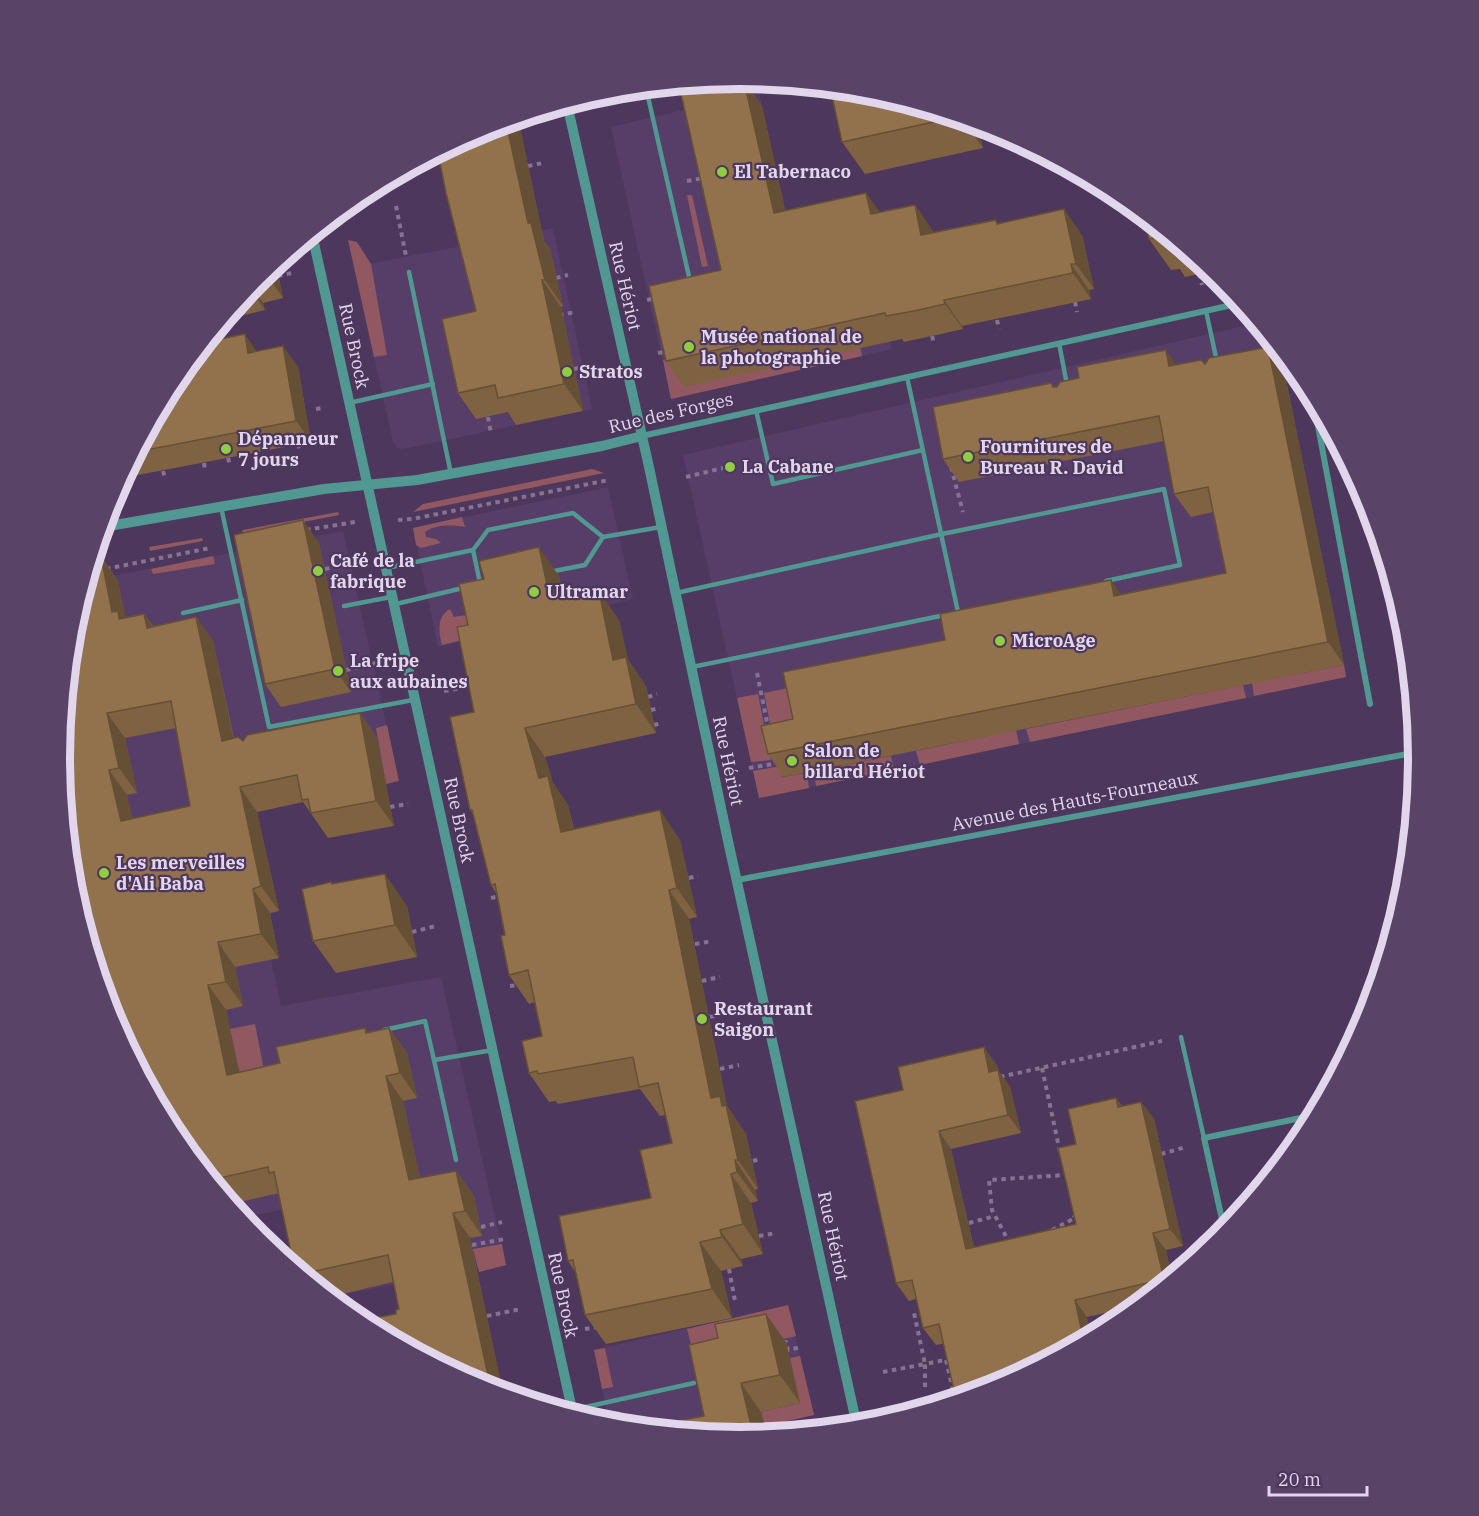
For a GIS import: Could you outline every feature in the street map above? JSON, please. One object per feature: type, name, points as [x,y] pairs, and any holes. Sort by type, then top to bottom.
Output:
[{"type":"street","name":"Rue Hériot","points":[[569,111],[662,527],[855,1416]]},
{"type":"street","name":"Rue Brock","points":[[314,242],[570,1405]]},
{"type":"street","name":"Rue des Forges","points":[[112,525],[324,489],[451,474],[602,446],[1231,305]]},
{"type":"street","points":[[1317,419],[1370,704]]},
{"type":"street","name":"Avenue des Hauts-Fourneaux","points":[[737,880],[1408,754]]},
{"type":"street","points":[[1222,1221],[1204,1138],[1304,1117]]},
{"type":"lane","points":[[721,89],[723,98]]},
{"type":"lane","points":[[648,96],[692,291]]},
{"type":"lane","points":[[409,272],[451,474]]},
{"type":"lane","points":[[1206,311],[1219,372]]},
{"type":"lane","points":[[1059,343],[1069,396]]},
{"type":"lane","points":[[907,377],[958,612]]},
{"type":"lane","points":[[349,403],[433,384]]},
{"type":"lane","points":[[756,410],[773,484],[923,450]]},
{"type":"lane","points":[[676,593],[942,534],[1164,489],[1180,565],[1101,582]]},
{"type":"lane","points":[[221,507],[269,727],[266,739]]},
{"type":"lane","points":[[387,568],[473,550],[488,530],[573,513],[603,537]]},
{"type":"lane","points":[[542,573],[585,565],[603,537],[662,527]]},
{"type":"lane","points":[[473,550],[481,584]]},
{"type":"lane","points":[[344,606],[394,601],[491,583]]},
{"type":"lane","points":[[183,613],[242,600]]},
{"type":"lane","points":[[692,667],[970,610]]},
{"type":"lane","points":[[269,727],[416,700]]},
{"type":"lane","points":[[374,1032],[425,1021],[456,1160]]},
{"type":"lane","points":[[1181,1037],[1204,1138]]},
{"type":"lane","points":[[434,1060],[493,1050]]},
{"type":"lane","points":[[586,1409],[693,1383]]},
{"type":"path","points":[[528,166],[543,163]]},
{"type":"path","points":[[684,182],[712,175]]},
{"type":"path","points":[[396,206],[409,272]]},
{"type":"path","points":[[278,276],[292,273]]},
{"type":"path","points":[[1199,274],[1202,285]]},
{"type":"path","points":[[556,278],[568,275]]},
{"type":"path","points":[[647,300],[692,291]]},
{"type":"path","points":[[1075,302],[1077,312]]},
{"type":"path","points":[[554,316],[576,312]]},
{"type":"path","points":[[997,320],[999,329]]},
{"type":"path","points":[[932,336],[934,343]]},
{"type":"path","points":[[658,353],[676,349]]},
{"type":"path","points":[[574,369],[588,366]]},
{"type":"path","points":[[316,409],[322,408]]},
{"type":"path","points":[[488,417],[491,433]]},
{"type":"path","points":[[298,444],[300,452]]},
{"type":"path","points":[[228,458],[230,466]]},
{"type":"path","points":[[950,460],[968,529]]},
{"type":"path","points":[[204,463],[205,470]]},
{"type":"path","points":[[686,477],[723,468]]},
{"type":"path","points":[[163,471],[165,478]]},
{"type":"path","points":[[412,519],[609,480]]},
{"type":"path","points":[[299,531],[345,522]]},
{"type":"path","points":[[99,570],[212,548]]},
{"type":"path","points":[[325,569],[354,563]]},
{"type":"path","points":[[346,669],[376,663]]},
{"type":"path","points":[[444,691],[483,684]]},
{"type":"path","points":[[648,697],[657,694]]},
{"type":"path","points":[[761,694],[768,728]]},
{"type":"path","points":[[651,710],[660,708]]},
{"type":"path","points":[[654,725],[663,723]]},
{"type":"path","points":[[749,768],[780,763]]},
{"type":"path","points":[[390,807],[408,804]]},
{"type":"path","points":[[688,879],[698,876]]},
{"type":"path","points":[[491,898],[509,893]]},
{"type":"path","points":[[412,932],[435,926]]},
{"type":"path","points":[[695,944],[712,941]]},
{"type":"path","points":[[702,981],[720,977]]},
{"type":"path","points":[[510,986],[525,984]]},
{"type":"path","points":[[710,1017],[728,1013]]},
{"type":"path","points":[[999,1078],[1157,1042]]},
{"type":"path","points":[[720,1069],[740,1065]]},
{"type":"path","points":[[1042,1068],[1061,1153]]},
{"type":"path","points":[[1161,1154],[1183,1149]]},
{"type":"path","points":[[753,1161],[760,1159]]},
{"type":"path","points":[[1063,1164],[1068,1185]]},
{"type":"path","points":[[1015,1252],[992,1210],[989,1180],[1065,1175]]},
{"type":"path","points":[[1045,1235],[1075,1218],[1072,1207]]},
{"type":"path","points":[[969,1223],[996,1216]]},
{"type":"path","points":[[481,1227],[502,1222]]},
{"type":"path","points":[[1055,1229],[1060,1238]]},
{"type":"path","points":[[759,1236],[776,1233]]},
{"type":"path","points":[[472,1245],[505,1239]]},
{"type":"path","points":[[729,1269],[735,1301]]},
{"type":"path","points":[[487,1316],[521,1309]]},
{"type":"path","points":[[914,1313],[925,1364],[925,1387]]},
{"type":"path","points":[[585,1329],[602,1326]]},
{"type":"path","points":[[775,1344],[786,1342],[788,1350],[802,1347]]},
{"type":"path","points":[[883,1372],[953,1358]]},
{"type":"path","points":[[946,1360],[953,1392]]},
{"type":"shaded area","points":[[759,92],[792,239],[863,223],[892,349],[671,399],[611,127]]},
{"type":"shaded area","points":[[687,195],[692,195],[708,266],[702,267]]},
{"type":"shaded area","points":[[553,228],[592,409],[418,446],[402,449],[396,447],[354,267]]},
{"type":"shaded area","points":[[348,240],[357,242],[371,264],[387,355],[374,357]]},
{"type":"shaded area","points":[[1249,325],[1283,368],[1346,677],[759,798],[683,455]]},
{"type":"shaded area","points":[[860,347],[862,356],[671,399],[663,360],[677,357]]},
{"type":"shaded area","points":[[592,469],[604,473],[413,512],[423,504]]},
{"type":"shaded area","points":[[608,487],[633,599],[438,647],[413,528]]},
{"type":"shaded area","points":[[338,512],[339,515],[243,534],[242,530]]},
{"type":"shaded area","points":[[462,517],[465,527],[440,526],[425,532],[426,537],[436,539],[441,543],[421,548],[416,545],[413,528]]},
{"type":"shaded area","points":[[343,531],[399,781],[257,812],[279,911],[270,914],[279,958],[271,960],[281,1006],[441,977],[506,1265],[479,1272],[478,1268],[341,1295],[323,1282],[291,1208],[252,1216],[209,1165],[183,1130],[160,1092],[145,1065],[102,961],[83,889],[76,845],[70,758],[72,714],[83,627],[95,579]]},
{"type":"shaded area","points":[[202,538],[203,541],[150,551],[149,547]]},
{"type":"shaded area","points":[[213,556],[215,564],[153,574],[151,569]]},
{"type":"shaded area","points":[[450,609],[454,617],[479,613],[503,630],[442,645],[441,620]]},
{"type":"shaded area","points":[[1344,665],[1346,677],[1254,696],[1252,683]]},
{"type":"shaded area","points":[[1243,685],[1246,698],[1030,742],[1026,729]]},
{"type":"shaded area","points":[[797,686],[809,742],[775,749],[764,693]]},
{"type":"shaded area","points":[[758,694],[771,760],[751,762],[737,698]]},
{"type":"shaded area","points":[[387,725],[399,781],[386,784],[376,728]]},
{"type":"shaded area","points":[[1016,730],[1019,744],[920,765],[916,751]]},
{"type":"shaded area","points":[[891,756],[894,770],[816,786],[814,771]]},
{"type":"shaded area","points":[[781,766],[783,777],[807,773],[809,788],[759,798],[753,771]]},
{"type":"shaded area","points":[[255,1024],[264,1070],[240,1075],[230,1029]]},
{"type":"shaded area","points":[[502,1244],[506,1265],[479,1272],[473,1249]]},
{"type":"shaded area","points":[[788,1305],[814,1415],[762,1426],[740,1427],[696,1426],[608,1414],[594,1350]]},
{"type":"shaded area","points":[[788,1305],[796,1336],[695,1360],[687,1329]]},
{"type":"shaded area","points":[[605,1348],[613,1387],[602,1389],[594,1350]]},
{"type":"shaded area","points":[[800,1356],[814,1415],[765,1426],[761,1412],[800,1403],[790,1358]]},
{"type":"shaded area","points":[[619,1411],[620,1416],[610,1414]]},
{"type":"building","points":[[746,89],[774,213],[866,193],[871,214],[915,205],[921,235],[996,220],[997,224],[1064,209],[1076,264],[1071,264],[1073,273],[944,300],[945,304],[914,311],[886,316],[885,313],[666,361],[649,286],[721,270],[681,94],[701,90]]},
{"type":"building","points":[[832,96],[870,102],[940,120],[842,142]]},
{"type":"building","points":[[508,131],[528,223],[531,223],[545,280],[542,280],[564,384],[498,398],[495,385],[458,393],[442,319],[476,311],[439,160]]},
{"type":"building","points":[[1146,227],[1159,237],[1149,239]]},
{"type":"building","points":[[245,334],[248,353],[283,346],[296,421],[145,450],[183,386],[219,339]]},
{"type":"building","points":[[1267,347],[1268,349],[1328,642],[768,754],[761,726],[793,719],[783,672],[945,640],[940,614],[1111,580],[1114,596],[1226,573],[1208,487],[1174,494],[1159,416],[943,459],[933,407],[1051,383],[1053,387],[1057,387],[1060,382],[1079,378],[1077,367],[1166,350],[1169,366],[1201,360],[1205,364],[1209,358]]},
{"type":"building","points":[[303,520],[335,669],[265,684],[234,535]]},
{"type":"building","points":[[539,547],[549,594],[558,592],[560,598],[599,591],[613,660],[626,657],[636,704],[525,728],[539,778],[548,776],[561,832],[660,810],[677,888],[669,890],[711,1098],[720,1096],[722,1106],[726,1105],[738,1160],[735,1160],[737,1172],[731,1174],[743,1224],[720,1230],[722,1237],[700,1242],[712,1289],[585,1315],[573,1260],[568,1261],[559,1216],[651,1198],[640,1150],[672,1143],[658,1083],[639,1087],[633,1057],[538,1074],[537,1071],[529,1073],[522,1041],[542,1036],[528,970],[509,975],[501,936],[505,935],[495,884],[491,885],[472,810],[470,810],[450,717],[474,712],[457,627],[468,625],[459,584],[484,579],[479,561]]},
{"type":"building","points":[[101,558],[112,612],[118,611],[119,619],[144,614],[147,628],[196,617],[222,741],[238,737],[243,741],[247,735],[360,713],[376,801],[311,813],[308,799],[302,800],[297,775],[240,787],[261,886],[253,889],[261,934],[218,942],[226,982],[208,985],[227,1075],[280,1063],[276,1047],[365,1028],[366,1033],[389,1028],[400,1073],[386,1076],[409,1180],[456,1171],[465,1211],[453,1213],[489,1378],[444,1358],[375,1318],[396,1314],[396,1310],[399,1309],[388,1255],[311,1272],[291,1255],[274,1172],[269,1173],[268,1167],[220,1178],[209,1165],[183,1130],[160,1092],[121,1014],[93,931],[80,865],[72,802],[70,758],[72,714],[83,627]],"holes":[[[171,701],[190,806],[121,821],[109,770],[119,768],[107,713]]]},
{"type":"building","points":[[385,874],[395,925],[313,941],[302,889]]},
{"type":"building","points":[[984,1047],[989,1072],[998,1070],[1008,1115],[939,1131],[966,1249],[1076,1224],[1058,1148],[1076,1144],[1068,1109],[1116,1098],[1118,1107],[1141,1102],[1170,1229],[1153,1233],[1163,1276],[1157,1281],[1075,1300],[1082,1332],[1035,1358],[996,1376],[954,1391],[939,1324],[923,1328],[912,1280],[896,1283],[855,1101],[903,1090],[898,1067]]},
{"type":"building","points":[[766,1314],[780,1375],[741,1383],[751,1427],[696,1426],[669,1423],[704,1416],[689,1345],[718,1338],[715,1324]]},
{"type":"place","name":"El Tabernaco","points":[[722,172]]},
{"type":"place","name":"Musée national de la photographie","points":[[689,347]]},
{"type":"place","name":"Stratos","points":[[567,372]]},
{"type":"place","name":"Dépanneur 7 jours","points":[[226,449]]},
{"type":"place","name":"Fournitures de Bureau R. David","points":[[968,457]]},
{"type":"place","name":"La Cabane","points":[[730,467]]},
{"type":"place","name":"Café de la fabrique","points":[[318,571]]},
{"type":"place","name":"Ultramar","points":[[534,592]]},
{"type":"place","name":"MicroAge","points":[[1000,641]]},
{"type":"place","name":"La fripe aux aubaines","points":[[338,671]]},
{"type":"place","name":"Salon de billard Hériot","points":[[792,761]]},
{"type":"place","name":"Les merveilles d'Ali Baba","points":[[104,873]]},
{"type":"place","name":"Restaurant Saigon","points":[[702,1019]]}]
